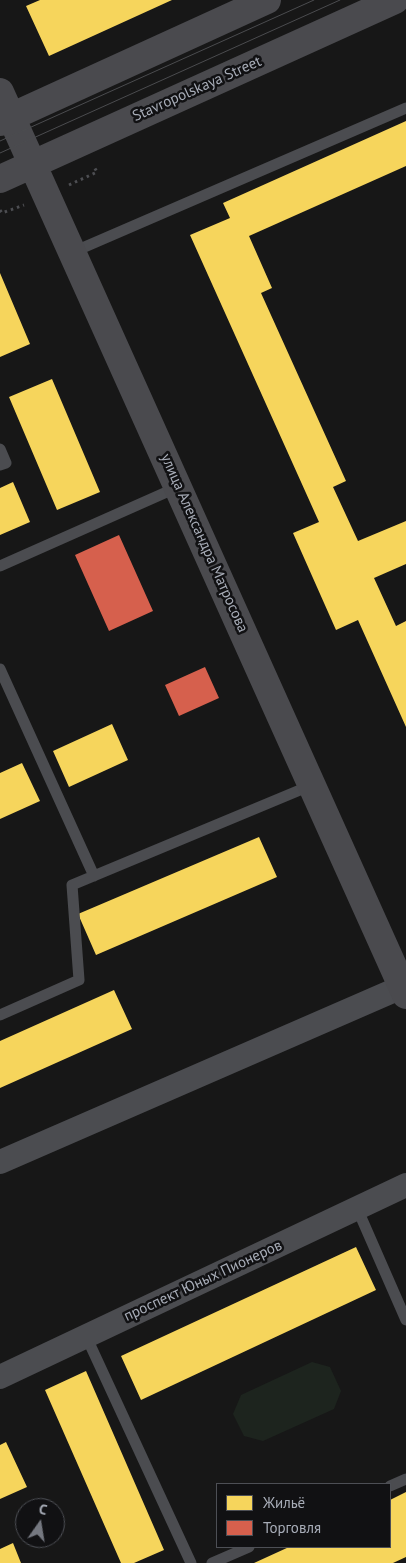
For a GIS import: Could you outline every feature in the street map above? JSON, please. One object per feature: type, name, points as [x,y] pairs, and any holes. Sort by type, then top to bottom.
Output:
[{"type":"street","points":[[6,120],[267,0]]},
{"type":"street","name":"Stavropolskaya Street","points":[[0,179],[394,0]]},
{"type":"street","name":"улица Александра Матросова","points":[[0,92],[6,120],[32,164],[73,252],[405,989]]},
{"type":"street","points":[[0,1162],[405,989]]},
{"type":"street","name":"проспект Юных Пионеров","points":[[0,1377],[406,1185]]},
{"type":"lane","points":[[73,252],[406,108]]},
{"type":"lane","points":[[0,449],[6,463],[0,465]]},
{"type":"lane","points":[[0,566],[178,487]]},
{"type":"lane","points":[[0,669],[94,876]]},
{"type":"lane","points":[[0,1015],[79,980],[72,885],[312,785]]},
{"type":"lane","points":[[357,1208],[406,1320]]},
{"type":"lane","points":[[86,1336],[191,1563]]},
{"type":"lane","points":[[391,1486],[406,1479]]},
{"type":"lane","points":[[212,1563],[248,1548]]},
{"type":"shaded area","points":[[312,1362],[330,1367],[341,1391],[334,1409],[263,1441],[244,1436],[233,1414],[241,1395]]},
{"type":"building: Жильё","points":[[40,0],[172,0],[49,56],[26,6]]},
{"type":"building: Жильё","points":[[406,121],[406,166],[249,236],[272,288],[261,293],[346,481],[333,487],[358,541],[406,521],[406,564],[374,578],[396,626],[406,621],[406,727],[358,620],[336,630],[293,533],[319,522],[190,235],[230,218],[223,203]]},
{"type":"building: Жильё","points":[[0,273],[30,344],[0,357]]},
{"type":"building: Жильё","points":[[52,379],[100,492],[57,510],[9,397]]},
{"type":"building: Жильё","points":[[13,482],[30,522],[0,535],[0,488]]},
{"type":"building: Жильё","points":[[112,724],[128,760],[69,787],[53,751]]},
{"type":"building: Жильё","points":[[22,763],[40,801],[0,819],[0,773]]},
{"type":"building: Жильё","points":[[259,837],[277,877],[96,955],[78,914]]},
{"type":"building: Жильё","points":[[114,990],[132,1029],[0,1088],[0,1041]]},
{"type":"building: Жильё","points":[[356,1247],[376,1290],[141,1400],[121,1356]]},
{"type":"building: Жильё","points":[[86,1371],[164,1550],[134,1563],[121,1563],[45,1390]]},
{"type":"building: Жильё","points":[[6,1442],[27,1487],[0,1499],[0,1445]]},
{"type":"building: Жильё","points":[[406,1492],[406,1557],[393,1563],[254,1563],[287,1548],[391,1548],[391,1500]]},
{"type":"building: Жильё","points":[[13,1543],[21,1563],[0,1563],[0,1549]]},
{"type":"building: Торговля","points":[[119,535],[153,611],[109,631],[75,555]]},
{"type":"building: Торговля","points":[[205,667],[219,698],[179,716],[165,685]]},
{"type":"tram line","points":[[0,141],[314,0]]},
{"type":"tram line","points":[[0,153],[340,0]]}]
